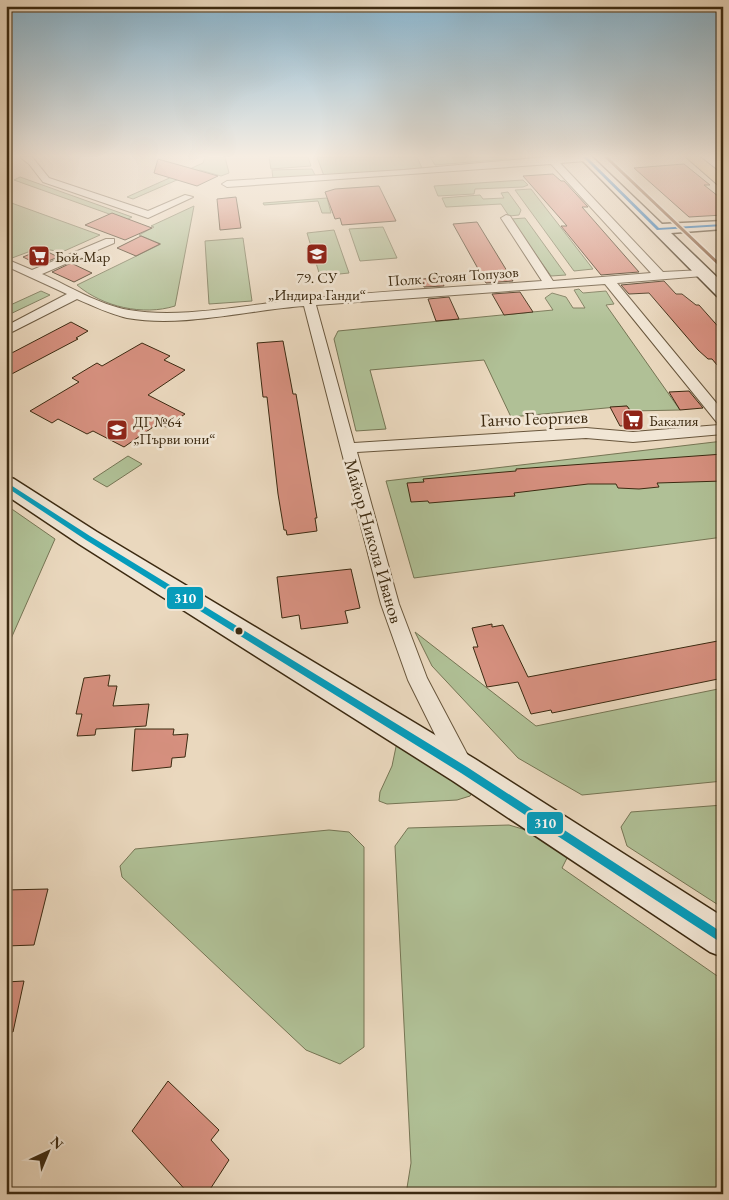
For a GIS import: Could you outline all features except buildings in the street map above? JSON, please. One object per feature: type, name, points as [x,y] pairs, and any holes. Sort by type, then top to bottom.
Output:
[{"type":"main road","points":[[642,213],[723,292]]},
{"type":"main road","points":[[658,229],[723,225]]},
{"type":"main road","points":[[6,484],[96,543],[464,770],[723,939]]},
{"type":"street","points":[[602,213],[660,276]]},
{"type":"street","points":[[506,218],[550,285]]},
{"type":"street","points":[[32,274],[110,241]]},
{"type":"street","name":"Полк. Стоян Топузов","points":[[6,262],[107,308],[128,314],[152,316],[203,314],[309,302],[703,273]]},
{"type":"street","points":[[608,280],[723,421]]},
{"type":"street","points":[[6,331],[77,294]]},
{"type":"street","name":"Майор Никола Иванов","points":[[309,302],[390,604],[418,680],[464,770]]},
{"type":"street","name":"Ганчо Георгиев","points":[[347,448],[543,434],[586,433],[633,437],[723,429]]},
{"type":"green space","points":[[6,213],[39,213],[100,235],[62,252],[39,248],[12,258],[6,255]]},
{"type":"green space","points":[[106,213],[121,213],[132,217],[126,220]]},
{"type":"green space","points":[[179,213],[193,213],[175,306],[150,310],[124,308],[99,299],[77,285],[161,244],[139,235],[154,227],[151,226]]},
{"type":"green space","points":[[507,213],[520,213],[519,215],[509,216]]},
{"type":"green space","points":[[532,213],[550,213],[593,269],[574,271]]},
{"type":"green space","points":[[525,218],[566,275],[551,276],[511,219]]},
{"type":"green space","points":[[383,227],[397,258],[360,261],[349,229]]},
{"type":"green space","points":[[334,230],[349,273],[320,276],[307,233]]},
{"type":"green space","points":[[243,238],[252,301],[209,304],[205,241]]},
{"type":"green space","points":[[579,289],[583,293],[606,291],[614,304],[606,305],[680,410],[631,411],[627,406],[511,417],[484,360],[370,370],[386,429],[356,431],[334,339],[338,331],[553,310],[545,298],[552,293],[566,297],[573,308],[585,308],[574,290]]},
{"type":"green space","points":[[41,291],[50,295],[6,316],[6,307]]},
{"type":"green space","points":[[723,441],[723,537],[414,578],[386,481]]},
{"type":"green space","points":[[128,456],[142,464],[107,487],[93,479]]},
{"type":"green space","points":[[6,505],[55,539],[6,650]]},
{"type":"green space","points":[[415,632],[536,726],[723,688],[723,781],[582,795],[518,758],[432,666]]},
{"type":"green space","points":[[397,742],[474,790],[470,796],[457,800],[387,804],[379,801],[380,792],[392,766]]},
{"type":"green space","points":[[723,805],[723,908],[627,846],[621,827],[631,812]]},
{"type":"green space","points":[[509,825],[536,833],[569,854],[562,868],[723,980],[723,1194],[406,1194],[411,1163],[395,846],[408,828]]},
{"type":"green space","points":[[329,830],[349,832],[364,847],[364,1047],[340,1064],[306,1050],[122,877],[120,866],[135,849]]},
{"type":"transit line","points":[[642,213],[658,229]]},
{"type":"transit line","points":[[664,213],[723,269]]},
{"type":"transit line","points":[[658,229],[723,225]]},
{"type":"transit line","name":"310","points":[[6,484],[88,538],[464,770],[723,939]]},
{"type":"place","name":"79. СУ „Индира Ганди“","points":[[317,254]]},
{"type":"place","name":"Бой-Мар","points":[[39,256]]},
{"type":"place","name":"Бакалия","points":[[633,420]]},
{"type":"place","name":"ДГ №64 „Първи юни“","points":[[117,430]]}]
